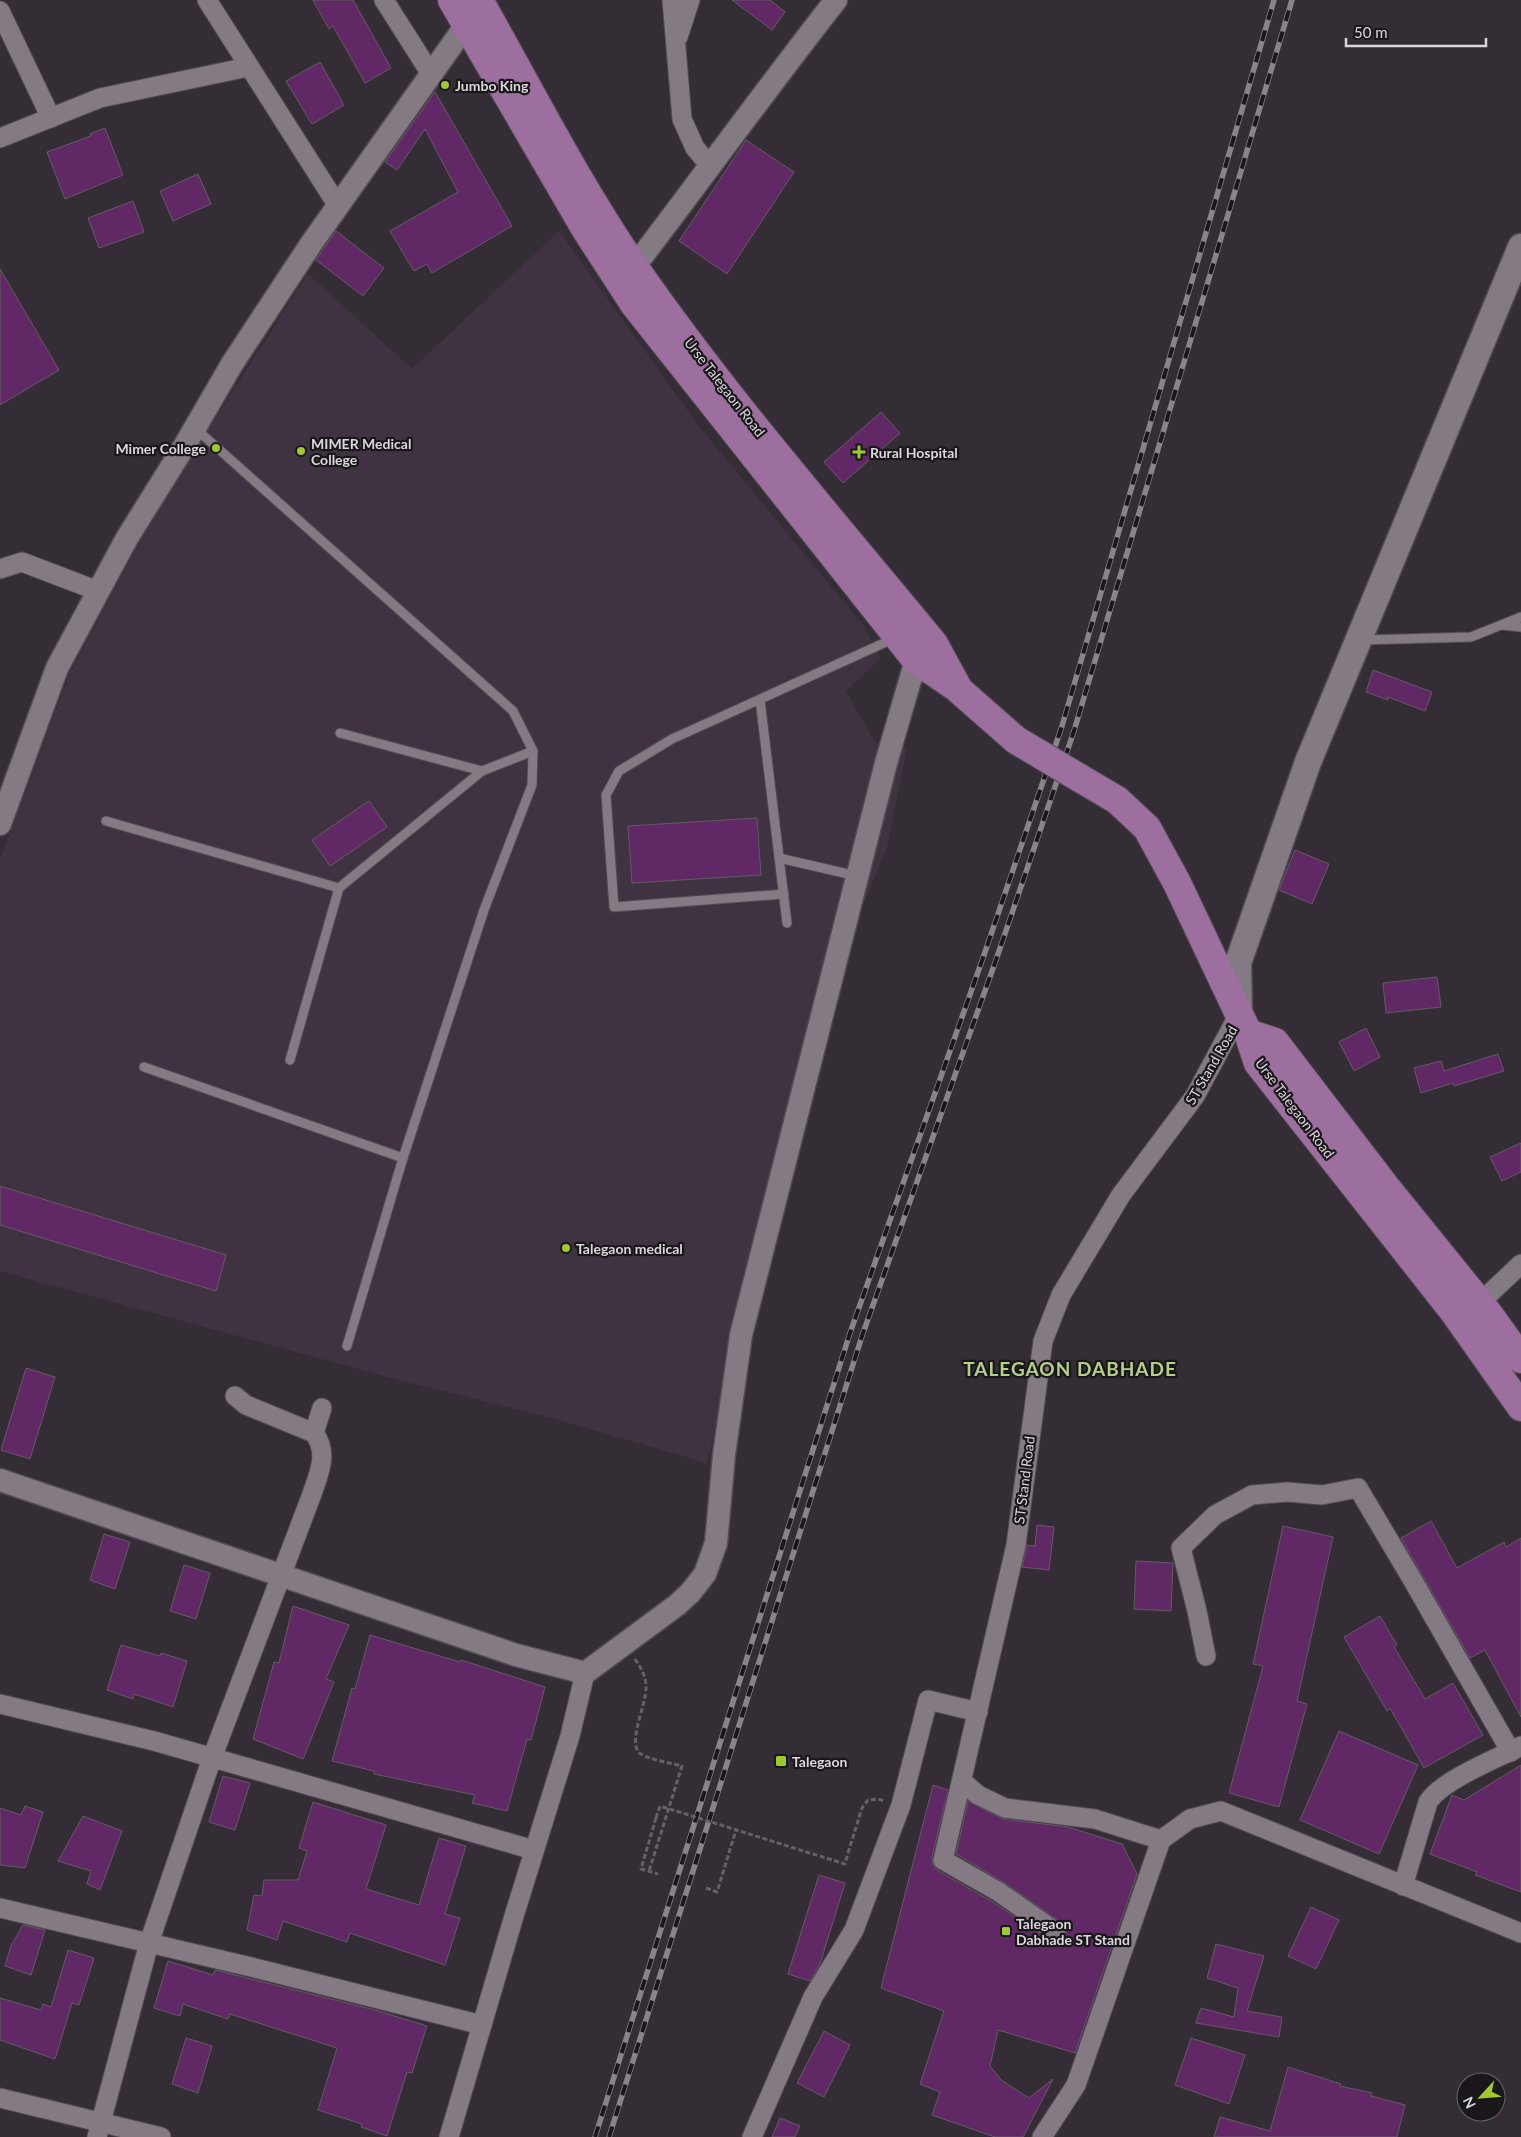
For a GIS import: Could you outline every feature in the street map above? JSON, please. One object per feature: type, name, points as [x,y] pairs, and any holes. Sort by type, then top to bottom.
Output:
[{"type":"highway","name":"Urse Talegaon Road","points":[[452,0],[477,12],[570,166],[634,266],[679,330],[934,644],[959,690]]},
{"type":"highway","name":"Urse Talegaon Road","points":[[477,12],[586,230],[634,304],[916,660],[959,690],[1016,740],[1117,800],[1147,828],[1177,884],[1244,1024],[1258,1063],[1470,1311],[1521,1407]]},
{"type":"highway","points":[[1244,1024],[1275,1042],[1386,1187],[1470,1311],[1521,1359]]},
{"type":"main road","points":[[1244,1024],[1238,963],[1308,762],[1521,247]]},
{"type":"street","points":[[208,0],[248,67],[338,206]]},
{"type":"street","points":[[384,0],[431,74]]},
{"type":"street","points":[[672,0],[682,119],[696,148],[711,167]]},
{"type":"street","points":[[677,42],[690,0]]},
{"type":"street","points":[[634,266],[836,0]]},
{"type":"street","points":[[0,11],[52,118]]},
{"type":"street","points":[[0,824],[57,668],[127,538],[232,364],[338,206],[477,12]]},
{"type":"street","points":[[0,138],[100,98],[248,67]]},
{"type":"street","points":[[0,569],[22,562],[98,591]]},
{"type":"street","points":[[449,2137],[534,1850],[570,1736],[585,1673],[690,1593],[705,1574],[716,1543],[724,1455],[741,1335],[886,763],[916,660]]},
{"type":"street","name":"ST Stand Road","points":[[1056,1932],[998,1892],[943,1860],[1016,1546],[1043,1341],[1061,1294],[1121,1195],[1195,1096],[1244,1024]]},
{"type":"street","points":[[1470,1311],[1521,1264]]},
{"type":"street","points":[[99,2130],[149,1942],[212,1758],[320,1469],[323,1452],[319,1440],[314,1433],[246,1405],[235,1396]]},
{"type":"street","points":[[314,1433],[322,1408]]},
{"type":"street","points":[[0,1480],[516,1655],[585,1673]]},
{"type":"street","points":[[1206,1656],[1181,1548],[1215,1515],[1252,1495],[1287,1492],[1322,1495],[1358,1488],[1516,1749],[1447,1784],[1433,1794],[1428,1802],[1402,1886]]},
{"type":"street","points":[[752,2137],[813,1996],[854,1930],[901,1805],[928,1700],[978,1712]]},
{"type":"street","points":[[0,1704],[154,1741],[534,1850]]},
{"type":"street","points":[[962,1781],[978,1795],[1005,1808],[1095,1819],[1161,1840]]},
{"type":"street","points":[[1042,2137],[1076,2085],[1161,1840],[1190,1819],[1222,1811],[1521,1933]]},
{"type":"street","points":[[0,1908],[149,1942],[482,2025]]},
{"type":"street","points":[[0,2098],[99,2130],[161,2137]]},
{"type":"lane","points":[[195,428],[513,711],[533,751],[532,785],[484,910],[403,1158],[347,1346]]},
{"type":"lane","points":[[1358,640],[1471,637],[1521,617]]},
{"type":"lane","points":[[1502,625],[1521,627]]},
{"type":"lane","points":[[784,894],[614,907],[606,795],[619,771],[672,739],[897,636]]},
{"type":"lane","points":[[760,700],[787,923]]},
{"type":"lane","points":[[340,733],[482,771]]},
{"type":"lane","points":[[290,1060],[339,888],[482,771],[533,751]]},
{"type":"lane","points":[[106,821],[339,888]]},
{"type":"lane","points":[[779,858],[858,876]]},
{"type":"lane","points":[[144,1067],[403,1158]]},
{"type":"path","points":[[623,1645],[640,1666],[644,1674],[646,1687],[645,1700],[634,1740],[635,1748],[641,1754],[682,1766],[649,1871]]},
{"type":"path","points":[[658,1874],[641,1868],[660,1806],[845,1864],[862,1808],[868,1800],[878,1799],[901,1805]]},
{"type":"path","points":[[706,1888],[717,1892],[736,1830]]},
{"type":"shaded area","points":[[559,231],[698,425],[863,625],[881,658],[846,691],[875,743],[907,749],[887,847],[841,959],[742,1313],[707,1463],[552,1418],[399,1380],[0,1271],[0,860],[70,673],[160,504],[308,274],[412,369]]},
{"type":"building","points":[[313,0],[353,0],[391,68],[365,83],[333,26],[329,29]]},
{"type":"building","points":[[732,0],[770,0],[785,12],[772,30]]},
{"type":"building","points":[[320,62],[344,105],[312,124],[286,81]]},
{"type":"building","points":[[435,92],[512,226],[432,273],[427,264],[414,271],[390,231],[458,192],[425,129],[397,170],[385,162]]},
{"type":"building","points":[[105,128],[123,175],[65,199],[47,152],[91,136],[90,134]]},
{"type":"building","points":[[746,140],[794,172],[727,274],[679,241]]},
{"type":"building","points":[[198,174],[211,204],[173,221],[160,191]]},
{"type":"building","points":[[133,201],[144,232],[99,248],[88,218]]},
{"type":"building","points":[[336,231],[384,268],[363,296],[316,260]]},
{"type":"building","points":[[0,269],[59,370],[0,405]]},
{"type":"building","points":[[881,412],[900,433],[843,483],[824,462]]},
{"type":"building","points":[[1373,670],[1432,692],[1425,711],[1388,697],[1388,700],[1366,692]]},
{"type":"building","points":[[369,801],[387,827],[330,866],[312,840]]},
{"type":"building","points":[[757,818],[761,875],[632,883],[628,826]]},
{"type":"building","points":[[1295,850],[1329,864],[1312,904],[1279,890]]},
{"type":"building","points":[[1437,977],[1441,1007],[1386,1013],[1383,983]]},
{"type":"building","points":[[1366,1028],[1380,1057],[1354,1071],[1339,1042]]},
{"type":"building","points":[[1498,1054],[1504,1071],[1454,1086],[1453,1083],[1421,1093],[1414,1068],[1441,1061],[1444,1071]]},
{"type":"building","points":[[1521,1143],[1521,1172],[1502,1181],[1490,1157]]},
{"type":"building","points":[[0,1186],[226,1255],[216,1291],[0,1225]]},
{"type":"building","points":[[26,1368],[55,1377],[30,1459],[1,1450]]},
{"type":"building","points":[[1431,1521],[1457,1568],[1504,1542],[1506,1547],[1521,1538],[1521,1717],[1485,1650],[1470,1658],[1401,1538]]},
{"type":"building","points":[[1037,1525],[1054,1527],[1049,1570],[1022,1567],[1027,1545],[1035,1546]]},
{"type":"building","points":[[1283,1526],[1333,1537],[1297,1701],[1307,1704],[1279,1807],[1229,1793],[1263,1666],[1253,1664]]},
{"type":"building","points":[[104,1534],[130,1542],[115,1589],[90,1580]]},
{"type":"building","points":[[1136,1561],[1173,1563],[1171,1611],[1134,1609]]},
{"type":"building","points":[[184,1565],[210,1573],[196,1619],[170,1611]]},
{"type":"building","points":[[293,1606],[349,1625],[326,1679],[334,1682],[303,1759],[253,1739],[274,1662],[279,1663]]},
{"type":"building","points":[[1380,1616],[1397,1645],[1394,1647],[1425,1699],[1453,1683],[1483,1735],[1424,1768],[1390,1708],[1387,1711],[1344,1637]]},
{"type":"building","points":[[370,1635],[460,1662],[461,1660],[545,1687],[531,1740],[527,1739],[507,1811],[472,1803],[475,1795],[374,1774],[374,1771],[332,1761],[352,1688],[355,1689]]},
{"type":"building","points":[[121,1645],[160,1656],[161,1653],[187,1661],[173,1707],[134,1694],[133,1699],[107,1690]]},
{"type":"building","points":[[1339,1731],[1418,1765],[1379,1854],[1300,1820]]},
{"type":"building","points":[[1521,1765],[1521,1892],[1475,1875],[1477,1872],[1430,1854],[1452,1795],[1464,1800]]},
{"type":"building","points":[[223,1776],[250,1783],[235,1830],[209,1822]]},
{"type":"building","name":"Talegaon Dabhade ST Stand","points":[[933,1785],[948,1790],[932,1857],[933,1865],[937,1870],[993,1902],[1050,1941],[1060,1942],[1065,1938],[1066,1928],[1062,1923],[1005,1883],[956,1854],[968,1801],[1003,1819],[1068,1827],[1122,1844],[1137,1874],[1075,2053],[998,2030],[990,2066],[1001,2080],[1029,2098],[1053,2079],[1023,2137],[995,2137],[932,2115],[940,2092],[920,2084],[944,2011],[881,1988]]},
{"type":"building","points":[[313,1802],[386,1825],[366,1889],[419,1905],[439,1838],[466,1846],[445,1914],[460,1918],[445,1965],[350,1933],[347,1942],[283,1921],[277,1940],[247,1930],[254,1895],[262,1896],[264,1880],[298,1880],[307,1851],[299,1848]]},
{"type":"building","points":[[25,1806],[43,1812],[25,1868],[0,1865],[0,1808],[21,1815]]},
{"type":"building","points":[[83,1816],[122,1831],[100,1890],[87,1884],[91,1871],[58,1861]]},
{"type":"building","points":[[819,1875],[845,1883],[820,1964],[810,1981],[788,1974]]},
{"type":"building","points":[[1311,1907],[1339,1920],[1316,1969],[1288,1956]]},
{"type":"building","points":[[23,1925],[45,1930],[31,1975],[5,1966],[11,1946]]},
{"type":"building","points":[[1216,1944],[1264,1956],[1247,2011],[1282,2017],[1279,2037],[1196,2023],[1201,2008],[1234,2017],[1238,1988],[1207,1978]]},
{"type":"building","points":[[68,1950],[94,1958],[79,2005],[72,2003],[55,2059],[0,2040],[0,1998],[41,2010],[43,2004],[51,2007]]},
{"type":"building","points":[[168,1961],[213,1975],[215,1970],[375,2010],[427,2026],[412,2073],[407,2072],[387,2136],[361,2127],[362,2124],[318,2110],[337,2048],[230,2014],[228,2019],[183,2004],[180,2016],[154,2008]]},
{"type":"building","points":[[824,2031],[850,2045],[824,2097],[797,2083]]},
{"type":"building","points":[[186,2038],[212,2046],[198,2093],[172,2084]]},
{"type":"building","points":[[1191,2038],[1245,2055],[1229,2104],[1175,2085]]},
{"type":"building","points":[[1288,2067],[1341,2084],[1340,2086],[1372,2093],[1371,2096],[1405,2105],[1397,2137],[1214,2137],[1220,2117],[1270,2131]]},
{"type":"building","points":[[780,2118],[800,2126],[795,2137],[772,2137]]},
{"type":"railway","points":[[595,2137],[850,1333],[984,955],[1062,726],[1274,0]]},
{"type":"railway","points":[[609,2137],[862,1336],[996,960],[1074,731],[1292,0]]},
{"type":"place","name":"Jumbo King","points":[[445,85]]},
{"type":"place","name":"Mimer College","points":[[216,448]]},
{"type":"place","name":"MIMER Medical College","points":[[301,451]]},
{"type":"place","name":"Rural Hospital","points":[[859,452]]},
{"type":"place","name":"Talegaon medical","points":[[566,1248]]},
{"type":"place","name":"Talegaon","points":[[781,1761]]},
{"type":"place","name":"Talegaon Dabhade ST Stand","points":[[1006,1931]]},
{"type":"district","name":"TALEGAON DABHADE","points":[[1070,1368]]}]
